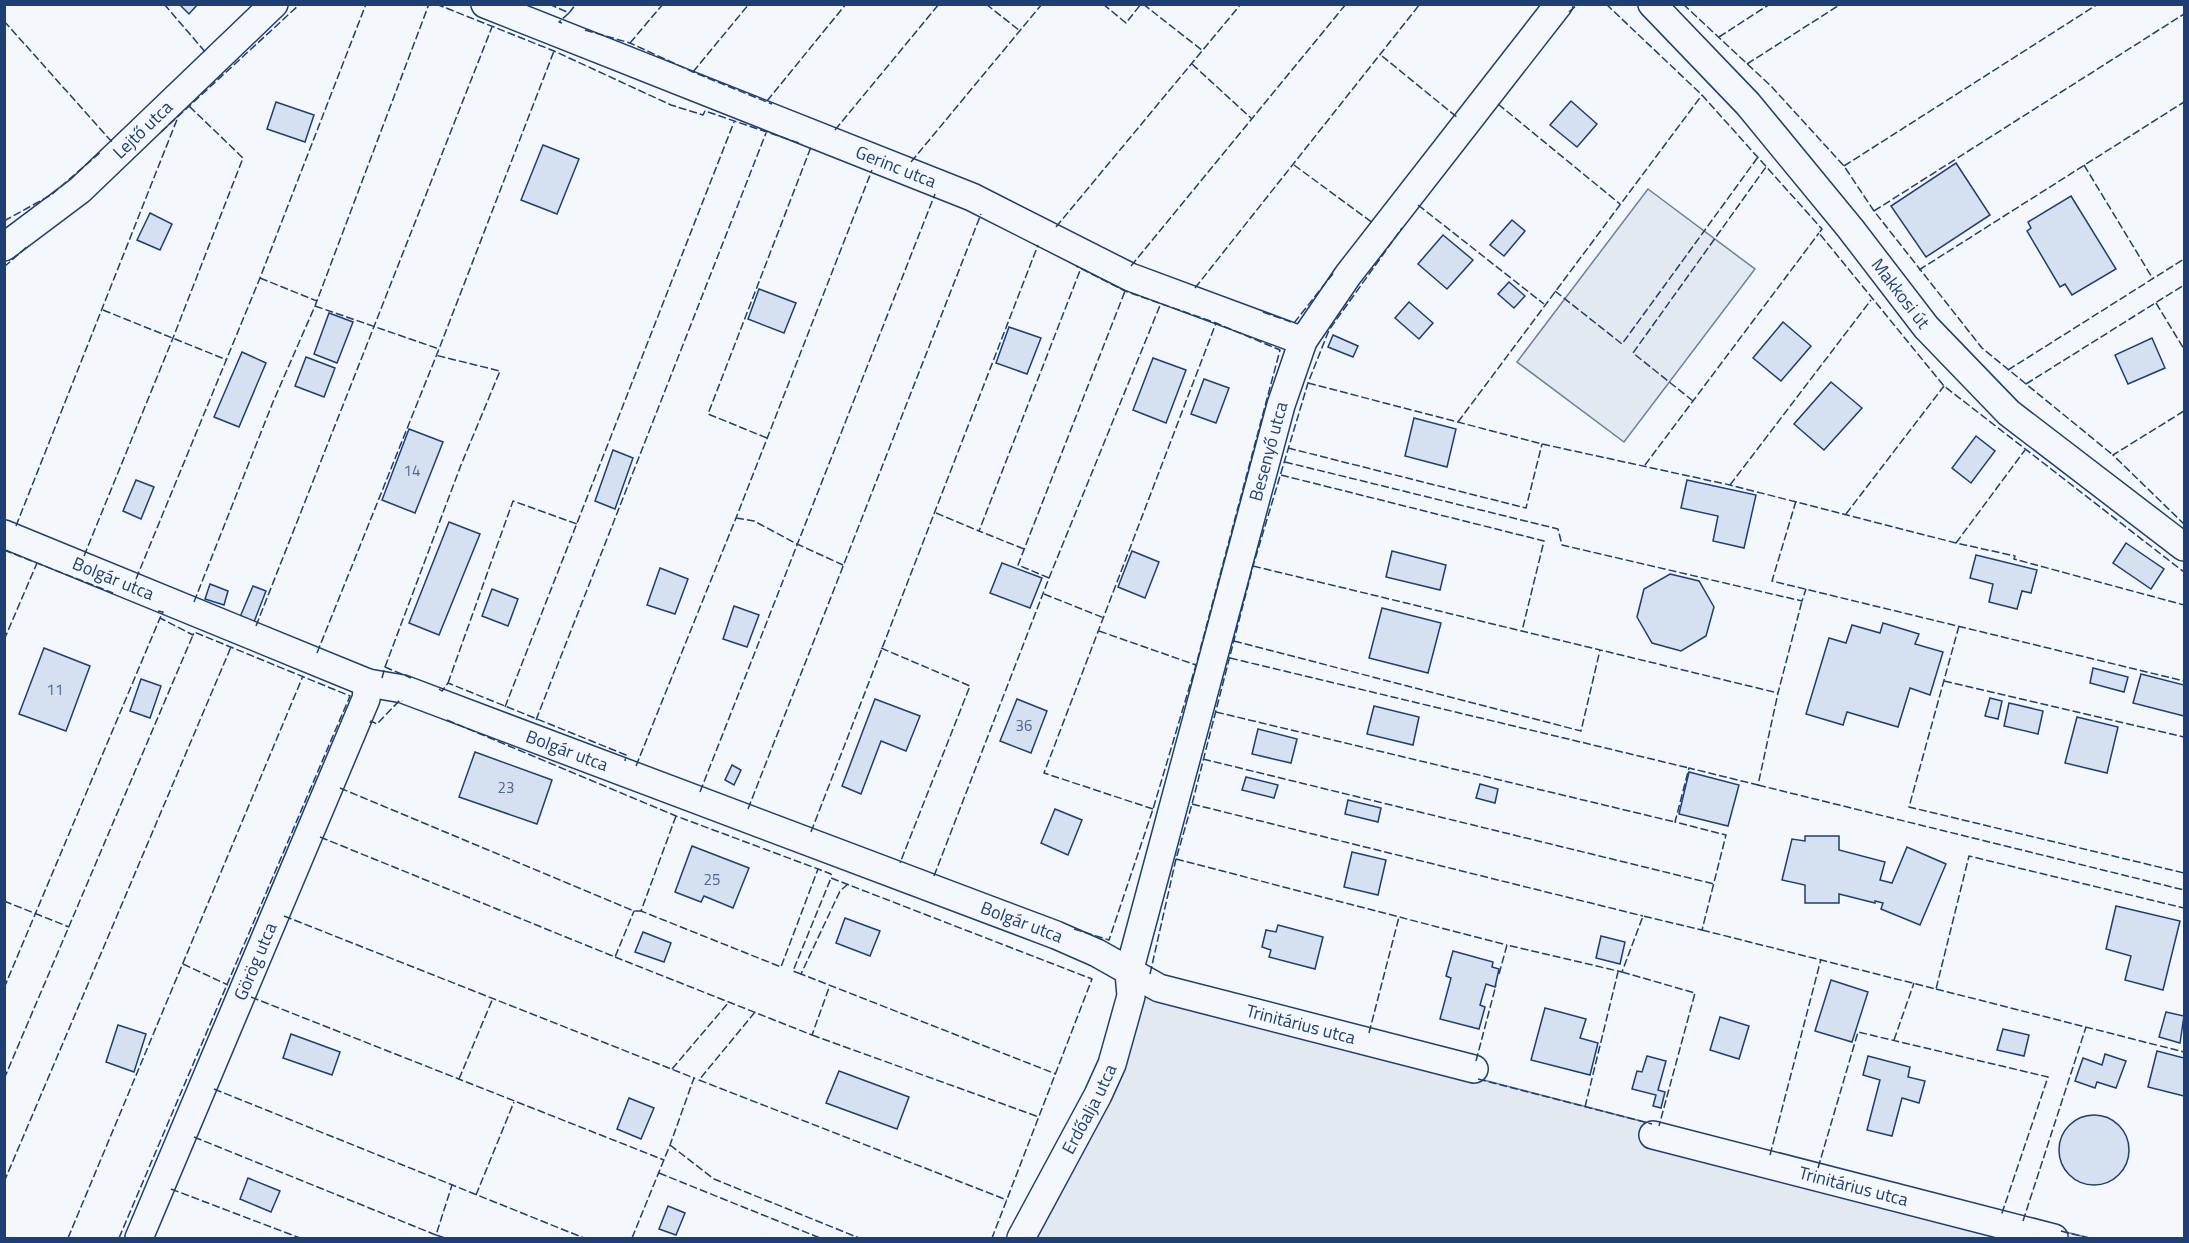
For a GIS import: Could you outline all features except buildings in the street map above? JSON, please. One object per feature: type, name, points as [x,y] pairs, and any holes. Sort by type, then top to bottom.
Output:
[{"type":"street","name":"Lejtő utca","points":[[4,247],[80,190],[274,4]]},
{"type":"street","name":"Gerinc utca","points":[[485,4],[972,197],[1130,277],[1303,341]]},
{"type":"street","name":"Besenyő utca","points":[[1129,972],[1281,405],[1303,341],[1348,275],[1559,4]]},
{"type":"street","name":"Makkosi út","points":[[1652,4],[1748,104],[1850,228],[1926,327],[2008,413],[2184,547]]},
{"type":"street","name":"Bolgár utca","points":[[4,534],[368,684],[403,689],[1056,935],[1097,952],[1129,972]]},
{"type":"street","name":"Görög utca","points":[[139,1239],[366,699],[368,684]]},
{"type":"street","name":"Trinitárius utca","points":[[1129,972],[1159,988],[1179,994],[1474,1069]]},
{"type":"street","name":"Erdőalja utca","points":[[1021,1239],[1098,1095],[1112,1064],[1131,996],[1129,972]]},
{"type":"street","name":"Trinitárius utca","points":[[1653,1135],[2054,1239]]},
{"type":"shaded area","points":[[1648,189],[1755,269],[1624,442],[1517,362]]},
{"type":"shaded area","points":[[1129,972],[1472,1077],[2089,1238],[1021,1238],[1098,1095]]},
{"type":"fence","points":[[4,7],[7,4]]},
{"type":"fence","points":[[164,4],[207,54]]},
{"type":"fence","points":[[161,132],[300,4]]},
{"type":"fence","points":[[136,579],[260,278],[366,4]]},
{"type":"fence","points":[[194,602],[273,402],[315,306],[429,4]]},
{"type":"fence","points":[[436,4],[554,51],[671,105],[703,115],[705,111],[802,144]]},
{"type":"fence","points":[[549,4],[569,13],[559,22],[562,23]]},
{"type":"fence","points":[[569,13],[576,4]]},
{"type":"fence","points":[[630,43],[663,4]]},
{"type":"fence","points":[[693,72],[749,4]]},
{"type":"fence","points":[[767,101],[846,4]]},
{"type":"fence","points":[[835,130],[939,4]]},
{"type":"fence","points":[[986,4],[1020,31]]},
{"type":"fence","points":[[911,162],[1042,4]]},
{"type":"fence","points":[[1103,4],[1126,23],[1141,4]]},
{"type":"fence","points":[[1143,4],[1203,51]]},
{"type":"fence","points":[[1056,227],[1241,4]]},
{"type":"fence","points":[[1131,266],[1346,4]]},
{"type":"fence","points":[[1195,288],[1420,4]]},
{"type":"fence","points":[[1569,12],[1578,4]]},
{"type":"fence","points":[[1606,4],[1702,95],[1822,229],[1819,233],[1944,386],[2184,572]]},
{"type":"fence","points":[[1683,4],[1771,86],[1844,166],[1874,211],[1982,348],[2113,455]]},
{"type":"fence","points":[[1719,37],[1770,4]]},
{"type":"fence","points":[[1747,64],[1841,4]]},
{"type":"fence","points":[[1844,166],[2098,4]]},
{"type":"fence","points":[[1874,211],[2184,14]]},
{"type":"fence","points":[[4,21],[112,142]]},
{"type":"fence","points":[[256,626],[492,27]]},
{"type":"fence","points":[[585,30],[630,43],[772,104]]},
{"type":"fence","points":[[317,653],[439,349],[554,51]]},
{"type":"fence","points":[[1382,56],[1458,118]]},
{"type":"fence","points":[[1192,64],[1252,119]]},
{"type":"fence","points":[[1458,422],[1702,95]]},
{"type":"fence","points":[[1919,270],[2184,102]]},
{"type":"fence","points":[[1498,104],[1620,204]]},
{"type":"fence","points":[[84,556],[243,158],[189,106]]},
{"type":"fence","points":[[16,526],[178,117]]},
{"type":"fence","points":[[505,707],[734,122]]},
{"type":"fence","points":[[536,720],[766,133]]},
{"type":"fence","points":[[767,438],[708,414],[811,147]]},
{"type":"fence","points":[[4,221],[51,195],[102,151]]},
{"type":"fence","points":[[1555,291],[1622,344],[1758,157]]},
{"type":"fence","points":[[1294,165],[1373,223]]},
{"type":"fence","points":[[2084,165],[2153,279]]},
{"type":"fence","points":[[1693,401],[1633,353],[1766,167]]},
{"type":"fence","points":[[636,766],[872,170]]},
{"type":"fence","points":[[700,792],[935,194]]},
{"type":"fence","points":[[1418,205],[1544,304]]},
{"type":"fence","points":[[748,809],[981,214]]},
{"type":"fence","points":[[1150,974],[1176,859],[1253,566],[1308,383],[1329,330],[1402,228]]},
{"type":"fence","points":[[1645,465],[1819,233]]},
{"type":"fence","points":[[4,267],[29,245]]},
{"type":"fence","points":[[811,832],[1038,245]]},
{"type":"fence","points":[[2008,370],[2184,259]]},
{"type":"fence","points":[[1074,929],[1109,940],[1153,809],[1196,665],[1280,350],[1216,323],[1125,291],[1076,266]]},
{"type":"fence","points":[[1024,549],[979,531],[1081,268]]},
{"type":"fence","points":[[1263,312],[1294,323],[1335,271]]},
{"type":"fence","points":[[260,278],[317,301]]},
{"type":"fence","points":[[2026,384],[2184,285]]},
{"type":"fence","points":[[1049,578],[1018,565],[1125,291]]},
{"type":"fence","points":[[1730,485],[1871,300]]},
{"type":"fence","points":[[934,876],[1049,578],[1161,303]]},
{"type":"fence","points":[[2156,303],[2184,349]]},
{"type":"fence","points":[[315,306],[439,349]]},
{"type":"fence","points":[[103,310],[227,360]]},
{"type":"fence","points":[[1153,809],[1044,773],[1216,323]]},
{"type":"fence","points":[[385,667],[461,465],[500,371],[435,355]]},
{"type":"fence","points":[[1308,383],[1542,444],[1730,485],[2015,556],[2014,559],[2184,605]]},
{"type":"fence","points":[[1846,514],[1944,386]]},
{"type":"fence","points":[[2184,411],[2113,455],[2184,524]]},
{"type":"fence","points":[[1288,448],[1526,508],[1542,444]]},
{"type":"fence","points":[[1956,543],[2025,450]]},
{"type":"fence","points":[[1285,462],[1558,529],[1562,545],[1802,601],[1806,589]]},
{"type":"fence","points":[[1281,475],[1544,541],[1522,631]]},
{"type":"fence","points":[[448,683],[513,501],[577,524]]},
{"type":"fence","points":[[1796,501],[1772,581],[2184,681]]},
{"type":"fence","points":[[936,513],[979,531]]},
{"type":"fence","points":[[736,518],[754,521],[843,565]]},
{"type":"fence","points":[[4,550],[113,593]]},
{"type":"fence","points":[[4,640],[37,563]]},
{"type":"fence","points":[[1253,566],[1778,693]]},
{"type":"fence","points":[[1044,594],[1104,618]]},
{"type":"fence","points":[[1499,974],[1507,945],[1622,972],[1643,916],[1702,930],[1726,835],[1675,822],[1689,768],[1758,785],[1778,693],[1802,601]]},
{"type":"fence","points":[[119,1238],[350,696],[194,632],[193,635],[160,618],[163,612],[158,611]]},
{"type":"fence","points":[[4,988],[160,618]]},
{"type":"fence","points":[[1959,626],[1909,807],[2184,873]]},
{"type":"fence","points":[[1099,631],[1196,665]]},
{"type":"fence","points":[[4,1079],[193,635]]},
{"type":"fence","points":[[1234,641],[1581,731],[1600,650]]},
{"type":"fence","points":[[4,1182],[231,647]]},
{"type":"fence","points":[[881,648],[970,686],[900,863]]},
{"type":"fence","points":[[1230,658],[1689,768]]},
{"type":"fence","points":[[382,678],[385,667],[411,678]]},
{"type":"fence","points":[[68,1238],[303,676]]},
{"type":"fence","points":[[1944,681],[2184,737]]},
{"type":"fence","points":[[439,689],[442,691],[448,683],[626,755],[625,761]]},
{"type":"fence","points":[[370,723],[371,721],[377,724],[400,700],[402,701]]},
{"type":"fence","points":[[1216,712],[1675,822]]},
{"type":"fence","points":[[447,720],[676,816],[831,874],[831,878],[1092,979],[992,1238]]},
{"type":"fence","points":[[1203,759],[1714,884]]},
{"type":"fence","points":[[1758,785],[2184,890]]},
{"type":"fence","points":[[340,788],[634,911],[641,911]]},
{"type":"fence","points":[[1192,804],[1643,916]]},
{"type":"fence","points":[[676,816],[641,911],[781,967],[818,869]]},
{"type":"fence","points":[[320,837],[615,957],[634,911]]},
{"type":"fence","points":[[1702,930],[1936,989],[1969,856],[2184,908]]},
{"type":"fence","points":[[1176,859],[1507,945]]},
{"type":"fence","points":[[801,974],[793,971],[831,878]]},
{"type":"fence","points":[[848,884],[840,891],[801,974],[1056,1074]]},
{"type":"fence","points":[[4,901],[69,927]]},
{"type":"fence","points":[[284,916],[694,1078]]},
{"type":"fence","points":[[1369,1033],[1399,917]]},
{"type":"fence","points":[[615,957],[812,1035],[830,985]]},
{"type":"fence","points":[[1770,1155],[1821,959]]},
{"type":"fence","points":[[183,964],[228,985]]},
{"type":"fence","points":[[1585,1107],[1618,972]]},
{"type":"fence","points":[[1622,972],[1695,993],[1659,1126]]},
{"type":"fence","points":[[1894,1040],[1914,983]]},
{"type":"fence","points":[[1476,1061],[1496,985]]},
{"type":"fence","points":[[1936,989],[2184,1052]]},
{"type":"fence","points":[[251,997],[664,1160]]},
{"type":"fence","points":[[459,1079],[493,998]]},
{"type":"fence","points":[[672,1069],[729,1002]]},
{"type":"fence","points":[[755,1012],[699,1080],[1007,1200]]},
{"type":"fence","points":[[2023,1221],[2086,1027]]},
{"type":"fence","points":[[1818,1168],[1858,1032],[2048,1077],[2001,1216]]},
{"type":"fence","points":[[812,1035],[1039,1117]]},
{"type":"fence","points":[[632,1238],[670,1145],[694,1078],[696,1079]]},
{"type":"fence","points":[[1478,1079],[1652,1124]]},
{"type":"fence","points":[[214,1089],[584,1238]]},
{"type":"fence","points":[[476,1195],[514,1102]]},
{"type":"fence","points":[[194,1137],[436,1235],[452,1185]]},
{"type":"fence","points":[[670,1145],[714,1179],[859,1238]]},
{"type":"fence","points":[[659,1173],[820,1238]]},
{"type":"fence","points":[[171,1189],[300,1238]]},
{"type":"fence","points":[[2061,1231],[2089,1238]]},
{"type":"fence","points":[[436,1235],[445,1238]]}]
